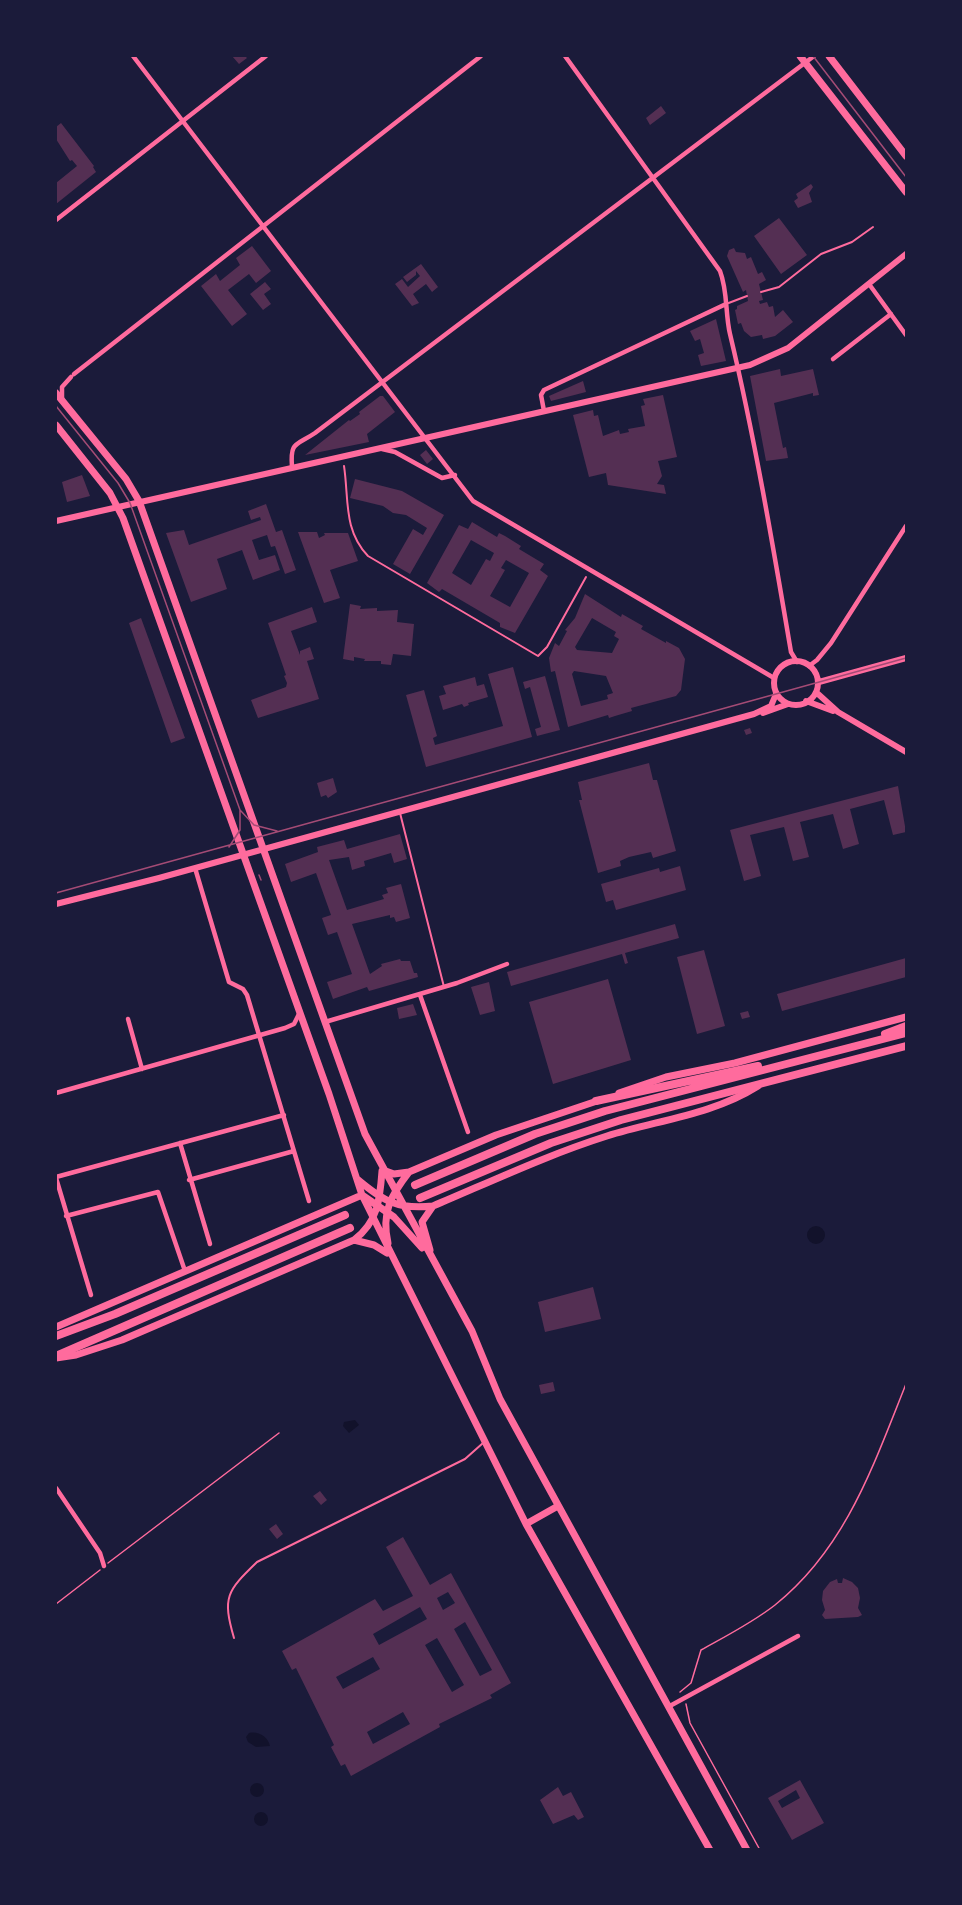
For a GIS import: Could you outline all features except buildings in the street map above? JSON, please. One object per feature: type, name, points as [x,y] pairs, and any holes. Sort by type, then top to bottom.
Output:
[{"type":"main road","points":[[829,56],[906,156]]},
{"type":"main road","points":[[803,59],[906,192]]},
{"type":"main road","points":[[56,393],[126,479],[139,501],[365,1134],[403,1208],[472,1331],[498,1395],[747,1850]]},
{"type":"main road","points":[[56,425],[117,506],[300,1012],[355,1177],[373,1219],[483,1443],[526,1524],[710,1850]]},
{"type":"main road","points":[[382,1169],[394,1174],[409,1172],[496,1135],[666,1077],[735,1063],[906,1017]]},
{"type":"main road","points":[[863,1043],[906,1026]]},
{"type":"main road","points":[[414,1185],[509,1144],[588,1116],[906,1033]]},
{"type":"main road","points":[[420,1198],[562,1139],[621,1120],[906,1046]]},
{"type":"main road","points":[[885,1052],[906,1050]]},
{"type":"main road","points":[[596,1101],[746,1068],[778,1065]]},
{"type":"main road","points":[[355,1177],[389,1202],[403,1208],[433,1206],[594,1140],[709,1110],[743,1095],[764,1082]]},
{"type":"main road","points":[[56,1357],[84,1353],[138,1334],[354,1240],[373,1219],[379,1206],[382,1169]]},
{"type":"main road","points":[[391,1258],[385,1230],[386,1211],[394,1191],[409,1172]]},
{"type":"main road","points":[[362,1195],[406,1228],[435,1265]]},
{"type":"main road","points":[[56,1327],[362,1195]]},
{"type":"main road","points":[[433,1206],[423,1222],[435,1265]]},
{"type":"main road","points":[[56,1336],[115,1314],[345,1215]]},
{"type":"main road","points":[[56,1357],[350,1228]]},
{"type":"main road","points":[[354,1240],[379,1247],[391,1258]]},
{"type":"main road","points":[[526,1524],[558,1506]]},
{"type":"street","points":[[133,56],[427,438],[468,495],[485,510],[774,678]]},
{"type":"street","points":[[56,220],[266,56]]},
{"type":"street","points":[[62,401],[62,387],[73,375],[481,56]]},
{"type":"street","points":[[566,56],[717,265],[725,287],[725,313],[739,368],[791,652],[797,662]]},
{"type":"street","points":[[292,467],[291,451],[295,444],[315,433],[653,177],[803,59],[814,56]]},
{"type":"street","points":[[56,521],[739,368],[783,352],[906,254]]},
{"type":"street","points":[[869,284],[906,335]]},
{"type":"street","points":[[544,411],[541,396],[544,390],[726,304]]},
{"type":"street","points":[[833,359],[891,314]]},
{"type":"street","points":[[374,449],[395,452],[442,478],[454,475]]},
{"type":"street","points":[[809,666],[818,660],[831,643],[906,526]]},
{"type":"street","points":[[819,682],[906,658]]},
{"type":"street","points":[[56,904],[805,701],[817,693],[819,682],[809,666],[797,662],[786,665],[774,678],[776,694],[771,706],[754,714]]},
{"type":"street","points":[[817,693],[838,712],[906,752]]},
{"type":"street","points":[[776,694],[788,704]]},
{"type":"street","points":[[805,701],[838,712]]},
{"type":"street","points":[[195,868],[229,982],[243,989],[248,995],[309,1202]]},
{"type":"street","points":[[325,1022],[420,995],[507,964]]},
{"type":"street","points":[[420,995],[468,1132]]},
{"type":"street","points":[[56,1093],[291,1025],[300,1012]]},
{"type":"street","points":[[128,1019],[142,1069]]},
{"type":"street","points":[[91,1295],[56,1177],[284,1115]]},
{"type":"street","points":[[180,1143],[189,1180],[210,1244]]},
{"type":"street","points":[[189,1180],[294,1151]]},
{"type":"street","points":[[66,1216],[158,1192],[185,1271]]},
{"type":"street","points":[[56,1488],[100,1554],[104,1566]]},
{"type":"street","points":[[668,1707],[798,1636]]},
{"type":"lane","points":[[761,292],[779,287],[821,254],[852,242],[873,227]]},
{"type":"lane","points":[[726,304],[747,296]]},
{"type":"lane","points":[[344,466],[349,524],[356,541],[368,556],[538,656],[547,647],[586,577]]},
{"type":"lane","points":[[400,812],[444,987]]},
{"type":"lane","points":[[234,1638],[226,1612],[230,1594],[239,1580],[257,1562],[465,1459],[483,1443]]},
{"type":"path","points":[[681,1690],[691,1683],[701,1650],[774,1605],[822,1558],[860,1496],[906,1384]]},
{"type":"path","points":[[56,1604],[279,1433]]},
{"type":"path","points":[[685,1701],[690,1723],[760,1850]]},
{"type":"shaded area","points":[[812,1226],[820,1226],[825,1231],[823,1242],[812,1244],[807,1239],[807,1231]]},
{"type":"shaded area","points":[[355,1420],[359,1425],[349,1433],[343,1426],[344,1422]]},
{"type":"shaded area","points":[[249,1733],[262,1735],[270,1746],[256,1747],[248,1742],[246,1737]]},
{"type":"shaded area","points":[[257,1783],[262,1785],[264,1790],[262,1795],[257,1797],[252,1795],[250,1790],[252,1785]]},
{"type":"shaded area","points":[[261,1812],[266,1814],[268,1819],[266,1824],[261,1826],[256,1824],[254,1819],[256,1814]]},
{"type":"tram line","points":[[813,56],[906,177]]},
{"type":"tram line","points":[[56,406],[118,483],[130,503],[240,810],[240,830],[229,847]]},
{"type":"tram line","points":[[56,893],[906,658]]},
{"type":"tram line","points":[[240,810],[254,825],[277,831]]},
{"type":"tram line","points":[[259,875],[261,880]]}]
